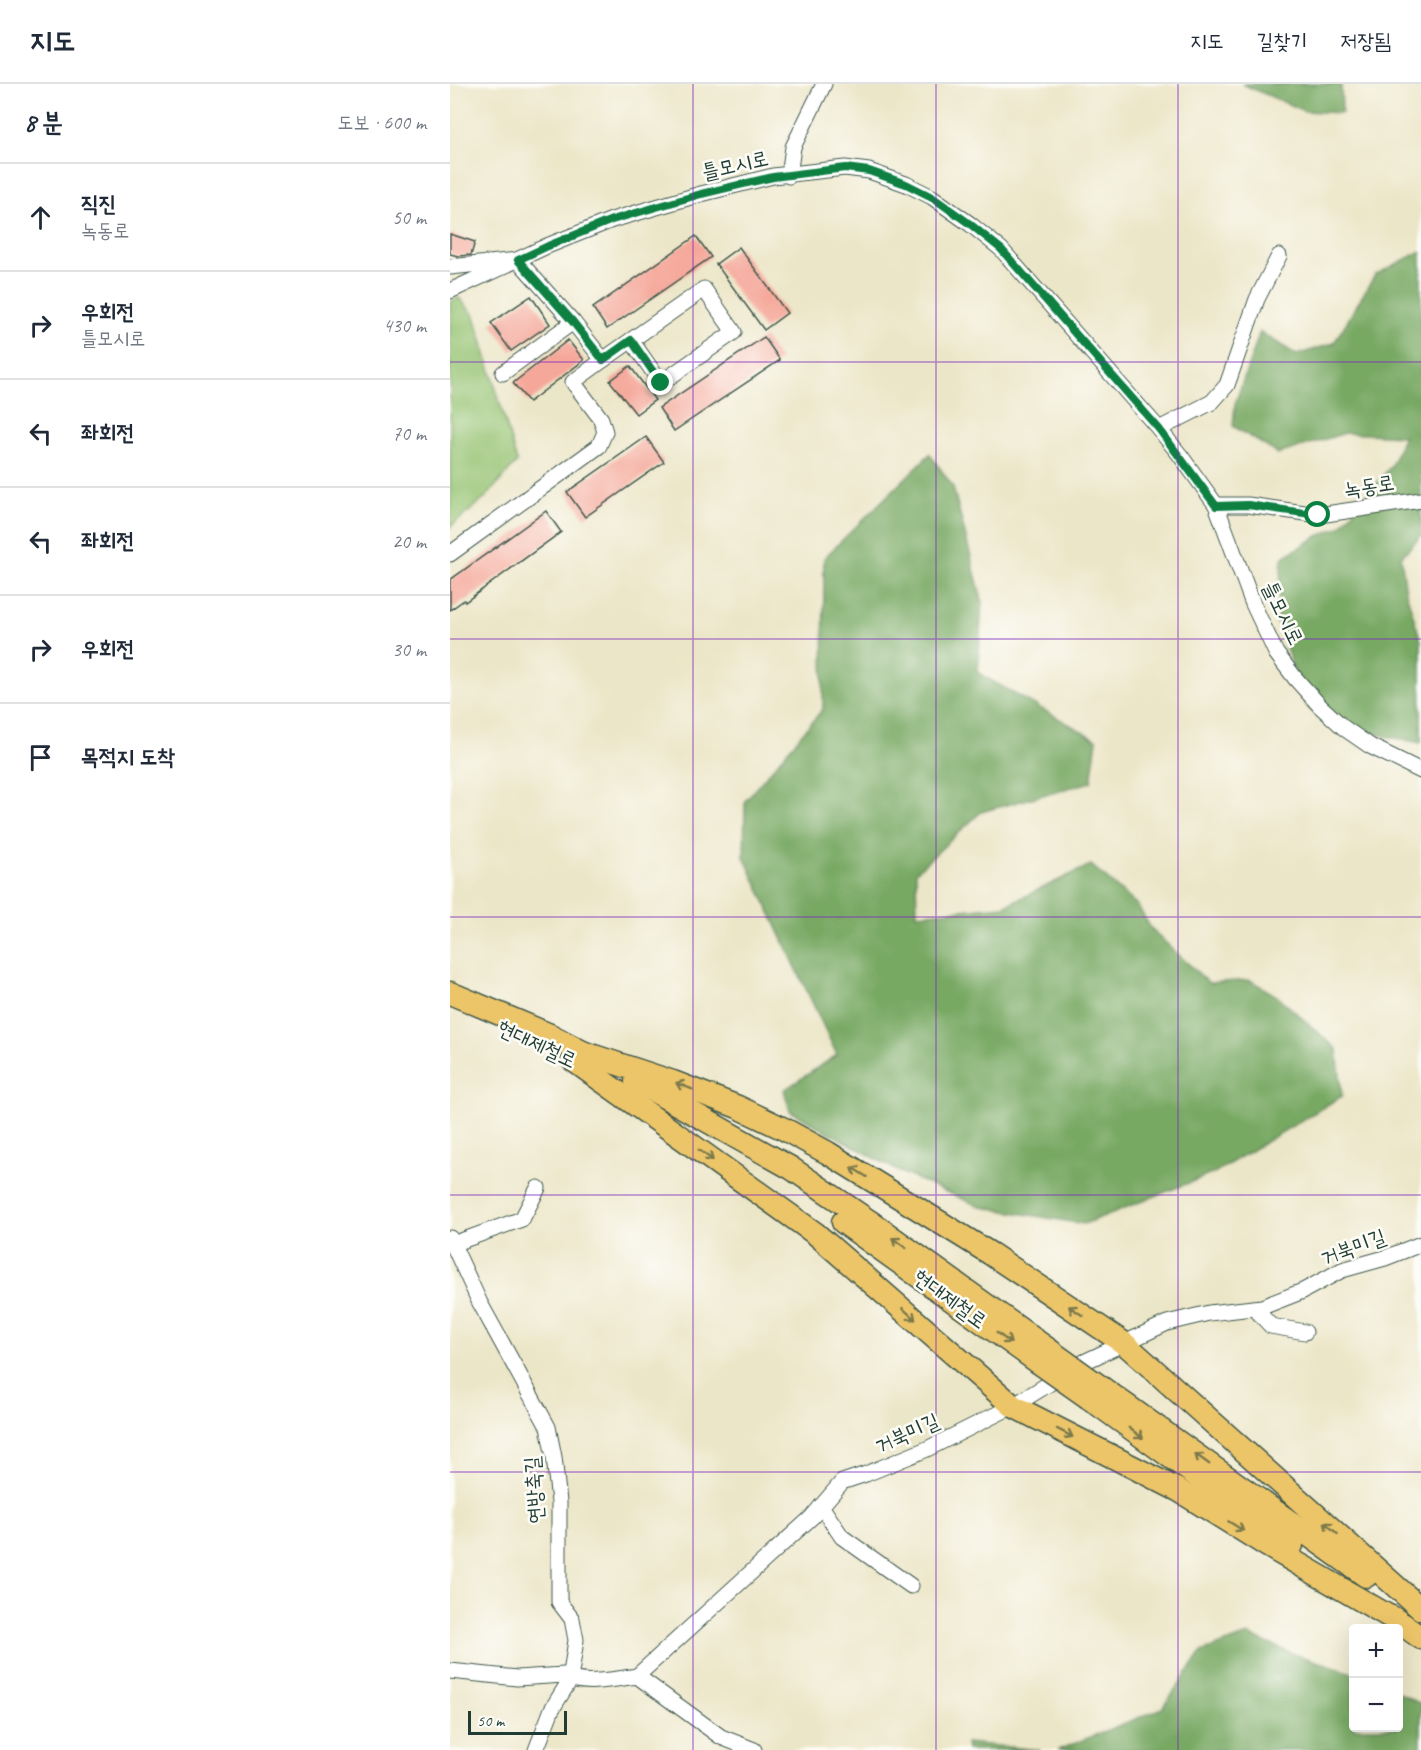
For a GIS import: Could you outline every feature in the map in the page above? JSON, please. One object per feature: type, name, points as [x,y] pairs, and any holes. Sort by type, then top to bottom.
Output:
[{"type":"highway","name":"현대제철로","points":[[450,993],[550,1035],[578,1056]]},
{"type":"highway","name":"현대제철로","points":[[450,1009],[578,1056],[692,1111],[791,1168],[1044,1356],[1415,1626]]},
{"type":"highway","points":[[578,1056],[673,1082],[738,1107],[828,1153],[991,1254],[1125,1344],[1421,1609]]},
{"type":"highway","points":[[578,1056],[816,1234],[1012,1406],[1178,1490],[1266,1545],[1415,1626]]},
{"type":"street","points":[[789,176],[793,147],[824,84]]},
{"type":"street","name":"틀모시로","points":[[450,291],[548,246],[612,220],[701,194],[773,177],[845,168],[869,171],[906,184],[951,210],[1001,249],[1159,429],[1216,506],[1253,604],[1276,653],[1320,706],[1344,728],[1370,746],[1421,771]]},
{"type":"street","points":[[1159,429],[1212,402],[1227,385],[1257,299],[1279,256]]},
{"type":"street","points":[[450,267],[518,260],[603,360]]},
{"type":"street","points":[[450,554],[599,446],[605,432],[601,419],[573,382],[631,340],[704,289],[734,332],[661,383],[631,340]]},
{"type":"street","points":[[503,373],[573,322]]},
{"type":"street","name":"녹동로","points":[[1216,506],[1248,505],[1318,515],[1421,500]]},
{"type":"street","points":[[451,1243],[522,1219],[538,1188]]},
{"type":"street","name":"연방축길","points":[[451,1243],[480,1303],[548,1427],[559,1502],[559,1602],[572,1619],[576,1640],[570,1680],[552,1709],[536,1750]]},
{"type":"street","name":"거북미길","points":[[637,1676],[812,1517],[842,1482],[927,1449],[1012,1406],[1084,1362],[1167,1323],[1209,1313],[1262,1307],[1303,1291],[1342,1270],[1385,1258],[1421,1244]]},
{"type":"street","points":[[1254,1308],[1271,1326],[1305,1332]]},
{"type":"street","points":[[821,1506],[842,1537],[911,1586]]},
{"type":"street","points":[[450,1671],[517,1678],[564,1676],[570,1680],[615,1680],[637,1676],[720,1737],[754,1750]]},
{"type":"green space","points":[[1242,84],[1341,84],[1342,113],[1304,111]]},
{"type":"green space","points":[[1421,251],[1421,536],[1401,557],[1406,592],[1421,641],[1421,743],[1325,724],[1306,705],[1277,622],[1282,558],[1318,536],[1340,527],[1391,466],[1404,436],[1345,433],[1278,454],[1233,426],[1235,404],[1260,332],[1297,355],[1334,343],[1375,275]]},
{"type":"green space","points":[[459,298],[475,316],[517,462],[483,500],[450,527],[450,302]]},
{"type":"green space","points":[[930,454],[953,487],[982,600],[978,673],[1097,740],[1091,782],[981,812],[916,872],[917,914],[1004,906],[1091,865],[1137,905],[1152,930],[1209,983],[1250,980],[1277,996],[1337,1049],[1342,1096],[1214,1173],[1084,1224],[981,1207],[898,1171],[790,1111],[784,1090],[837,1055],[744,857],[745,801],[823,709],[824,558]]},
{"type":"green space","points":[[1248,1635],[1291,1653],[1349,1672],[1349,1732],[1403,1732],[1403,1695],[1421,1704],[1421,1750],[1058,1750],[1163,1708],[1201,1652]]},
{"type":"green space","points":[[966,1743],[1040,1750],[967,1750]]},
{"type":"building","points":[[450,234],[475,242],[471,255],[450,254]]},
{"type":"building","points":[[696,236],[711,257],[607,329],[593,308]]},
{"type":"building","points":[[739,247],[787,313],[764,330],[716,264]]},
{"type":"building","points":[[531,296],[550,324],[511,351],[491,323]]},
{"type":"building","points":[[764,337],[780,360],[674,431],[659,408]]},
{"type":"building","points":[[568,340],[584,360],[529,402],[513,383]]},
{"type":"building","points":[[630,366],[655,400],[636,414],[610,381]]},
{"type":"building","points":[[646,437],[664,462],[585,517],[567,492]]},
{"type":"building","points":[[546,511],[561,532],[465,602],[464,600],[450,610],[450,580]]},
{"type":"route","points":[[661,383],[631,340],[603,360],[518,260],[612,220],[701,194],[773,177],[823,170],[845,168],[869,171],[906,184],[932,197],[1001,249],[1159,429],[1216,506],[1248,505],[1318,515]]}]
